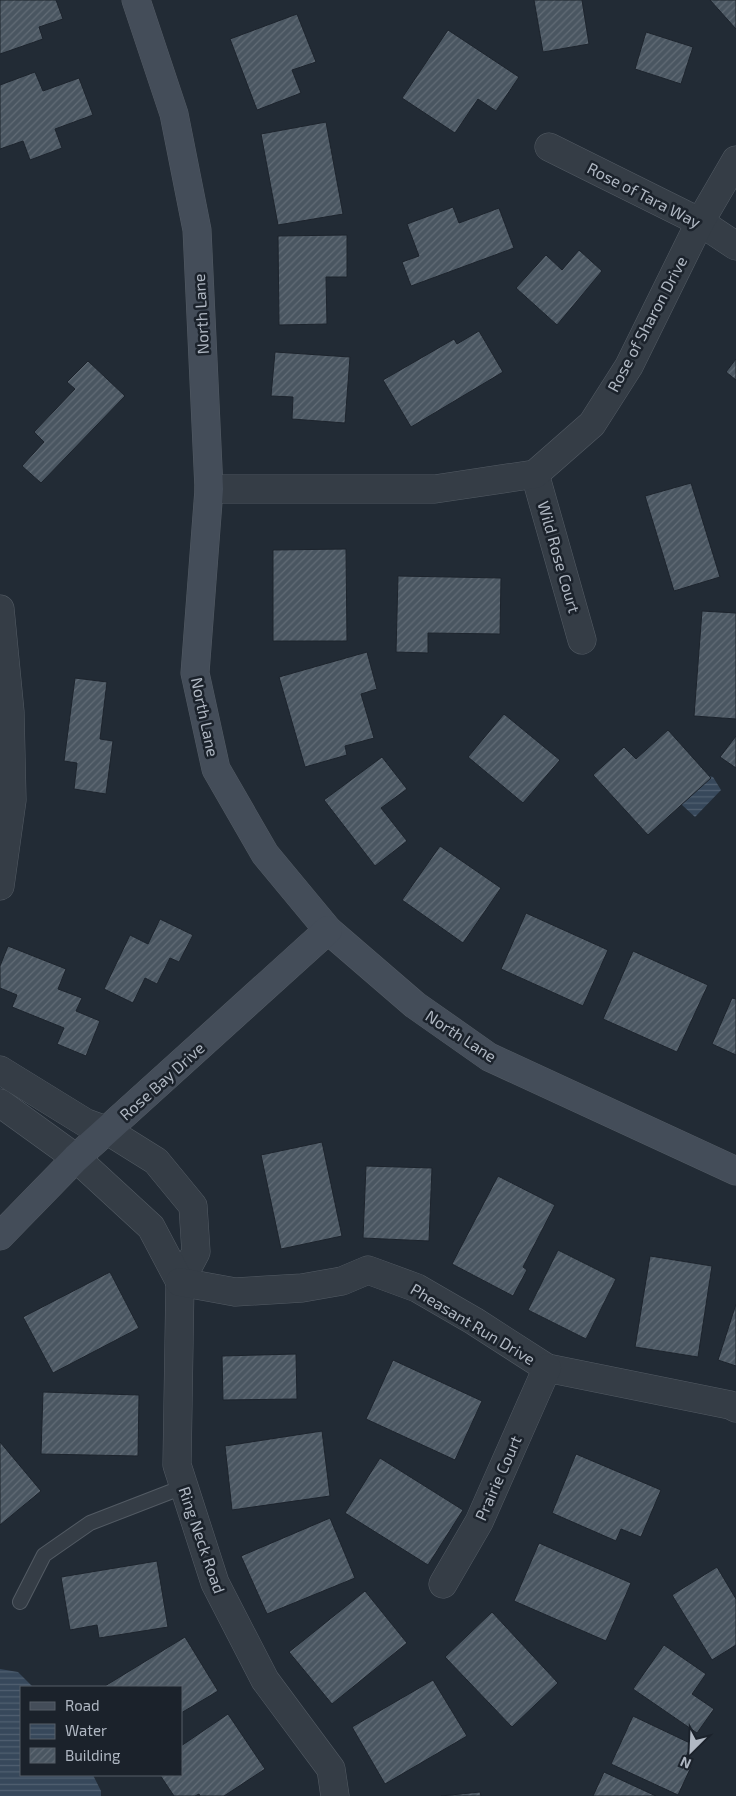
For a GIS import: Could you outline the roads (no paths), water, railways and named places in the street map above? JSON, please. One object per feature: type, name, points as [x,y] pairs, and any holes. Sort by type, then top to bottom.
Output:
[{"type":"street","name":"North Lane","points":[[136,0],[174,114],[197,230],[209,489],[195,673],[216,769],[265,854],[328,930],[415,1005],[489,1057],[736,1171]]},
{"type":"street","name":"Rose of Tara Way","points":[[549,147],[700,222],[736,246]]},
{"type":"street","name":"Rose of Sharon Drive","points":[[535,474],[592,424],[629,366],[700,222],[736,160]]},
{"type":"street","points":[[209,489],[435,489],[535,474]]},
{"type":"street","name":"Wild Rose Court","points":[[535,474],[582,640]]},
{"type":"street","points":[[0,609],[10,712],[12,800],[0,886]]},
{"type":"street","name":"Rose Bay Drive","points":[[0,1236],[76,1158],[328,930]]},
{"type":"street","name":"Ring Neck Road","points":[[0,1070],[86,1123],[108,1131],[156,1161],[193,1206],[196,1252],[180,1282],[177,1465],[214,1583],[265,1680],[331,1769],[336,1796]]},
{"type":"street","name":"Ring Neck Road","points":[[0,1103],[76,1158],[150,1227],[180,1282]]},
{"type":"street","name":"Pheasant Run Drive","points":[[180,1282],[235,1292],[292,1288],[342,1281],[368,1270],[417,1288],[474,1321],[547,1368],[730,1405],[736,1408]]},
{"type":"street","name":"Prairie Court","points":[[443,1584],[478,1522],[547,1368]]},
{"type":"lane","points":[[20,1602],[44,1555],[90,1523],[183,1487]]},
{"type":"water","points":[[709,776],[713,777],[721,790],[695,817],[681,804]]},
{"type":"water","points":[[0,1669],[18,1672],[32,1686],[20,1686],[20,1776],[94,1776],[101,1791],[101,1796],[0,1796]]}]
